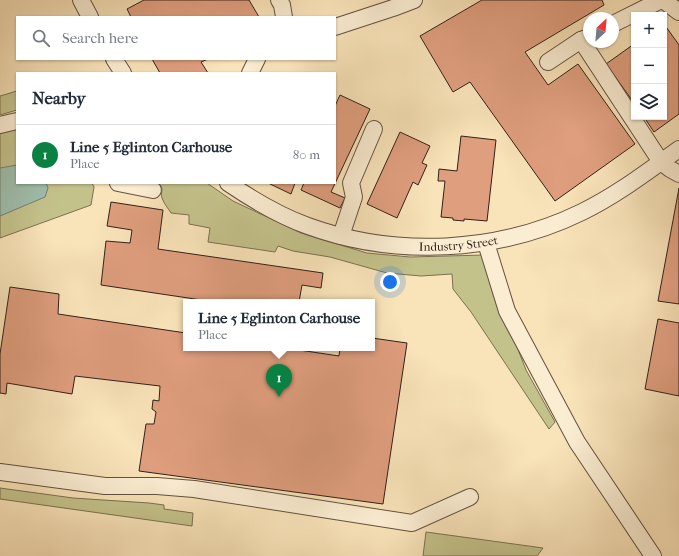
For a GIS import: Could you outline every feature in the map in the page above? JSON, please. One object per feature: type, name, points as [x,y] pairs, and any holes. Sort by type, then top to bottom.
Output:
[{"type":"street","points":[[81,0],[89,16]]},
{"type":"street","points":[[279,0],[282,5],[284,16]]},
{"type":"street","points":[[336,27],[414,0]]},
{"type":"street","points":[[619,21],[662,0],[679,12]]},
{"type":"street","points":[[548,62],[583,39]]},
{"type":"street","points":[[591,48],[661,162],[679,174]]},
{"type":"street","points":[[115,60],[122,72]]},
{"type":"street","points":[[250,72],[256,60]]},
{"type":"street","points":[[0,125],[16,120]]},
{"type":"street","points":[[341,236],[354,197],[351,183],[374,129]]},
{"type":"street","name":"Industry Street","points":[[229,184],[250,198],[307,226],[341,236],[379,243],[445,247],[486,243],[541,228],[582,212],[613,195],[679,149]]},
{"type":"street","points":[[123,184],[153,190]]},
{"type":"street","points":[[486,243],[507,311],[578,442],[653,556]]},
{"type":"street","points":[[0,472],[105,486],[157,486],[194,489],[412,523],[470,497]]},
{"type":"shaded area","points":[[16,91],[16,110],[0,115],[0,96]]},
{"type":"shaded area","points":[[16,129],[16,184],[92,184],[94,187],[91,205],[0,238],[0,133]]},
{"type":"shaded area","points":[[16,165],[16,184],[46,184],[48,188],[45,197],[0,216],[0,168]]},
{"type":"shaded area","points":[[159,184],[208,184],[233,201],[301,233],[367,253],[410,257],[484,255],[503,311],[526,370],[555,422],[549,429],[471,312],[453,289],[452,274],[421,276],[387,273],[330,257],[293,251],[278,246],[275,252],[208,242],[210,228],[189,224],[189,215],[171,213],[163,200],[162,188]]},
{"type":"shaded area","points":[[0,488],[73,498],[164,505],[164,509],[193,513],[192,526],[0,499]]},
{"type":"shaded area","points":[[426,532],[543,548],[537,556],[423,556]]},
{"type":"building","points":[[144,0],[249,0],[258,16],[130,16],[127,9]]},
{"type":"building","points":[[482,0],[602,0],[604,5],[592,12],[583,12],[583,17],[525,52],[548,85],[578,64],[635,144],[555,201],[470,82],[453,92],[420,36]]},
{"type":"building","points":[[667,28],[679,45],[679,114],[654,132],[646,120],[667,120]]},
{"type":"building","points":[[631,46],[631,99],[606,64]]},
{"type":"building","points":[[153,60],[206,60],[201,62],[207,72],[159,72]]},
{"type":"building","points":[[340,95],[370,109],[336,181],[336,104]]},
{"type":"building","points":[[400,132],[430,146],[422,163],[427,165],[418,185],[413,182],[397,218],[367,204]]},
{"type":"building","points":[[461,136],[496,140],[487,221],[464,219],[464,221],[441,217],[445,181],[438,181],[439,169],[457,171]]},
{"type":"building","points":[[270,184],[295,184],[291,194]]},
{"type":"building","points":[[304,184],[335,184],[331,192],[345,198],[340,208],[301,190]]},
{"type":"building","points":[[679,188],[679,304],[658,301]]},
{"type":"building","points":[[111,202],[163,210],[158,249],[323,273],[321,288],[302,285],[300,299],[195,299],[101,285],[106,241],[130,243],[132,230],[107,226]]},
{"type":"building","points":[[10,287],[59,294],[58,314],[183,333],[183,351],[306,351],[339,356],[340,351],[375,351],[375,338],[407,343],[383,504],[139,471],[146,424],[154,424],[156,412],[152,409],[153,400],[159,401],[160,386],[75,376],[72,394],[7,383],[6,394],[0,393],[0,354]]},
{"type":"building","points":[[658,319],[679,323],[679,396],[645,389]]},
{"type":"place","name":"Line 5 Eglinton Carhouse","points":[[279,397]]}]
